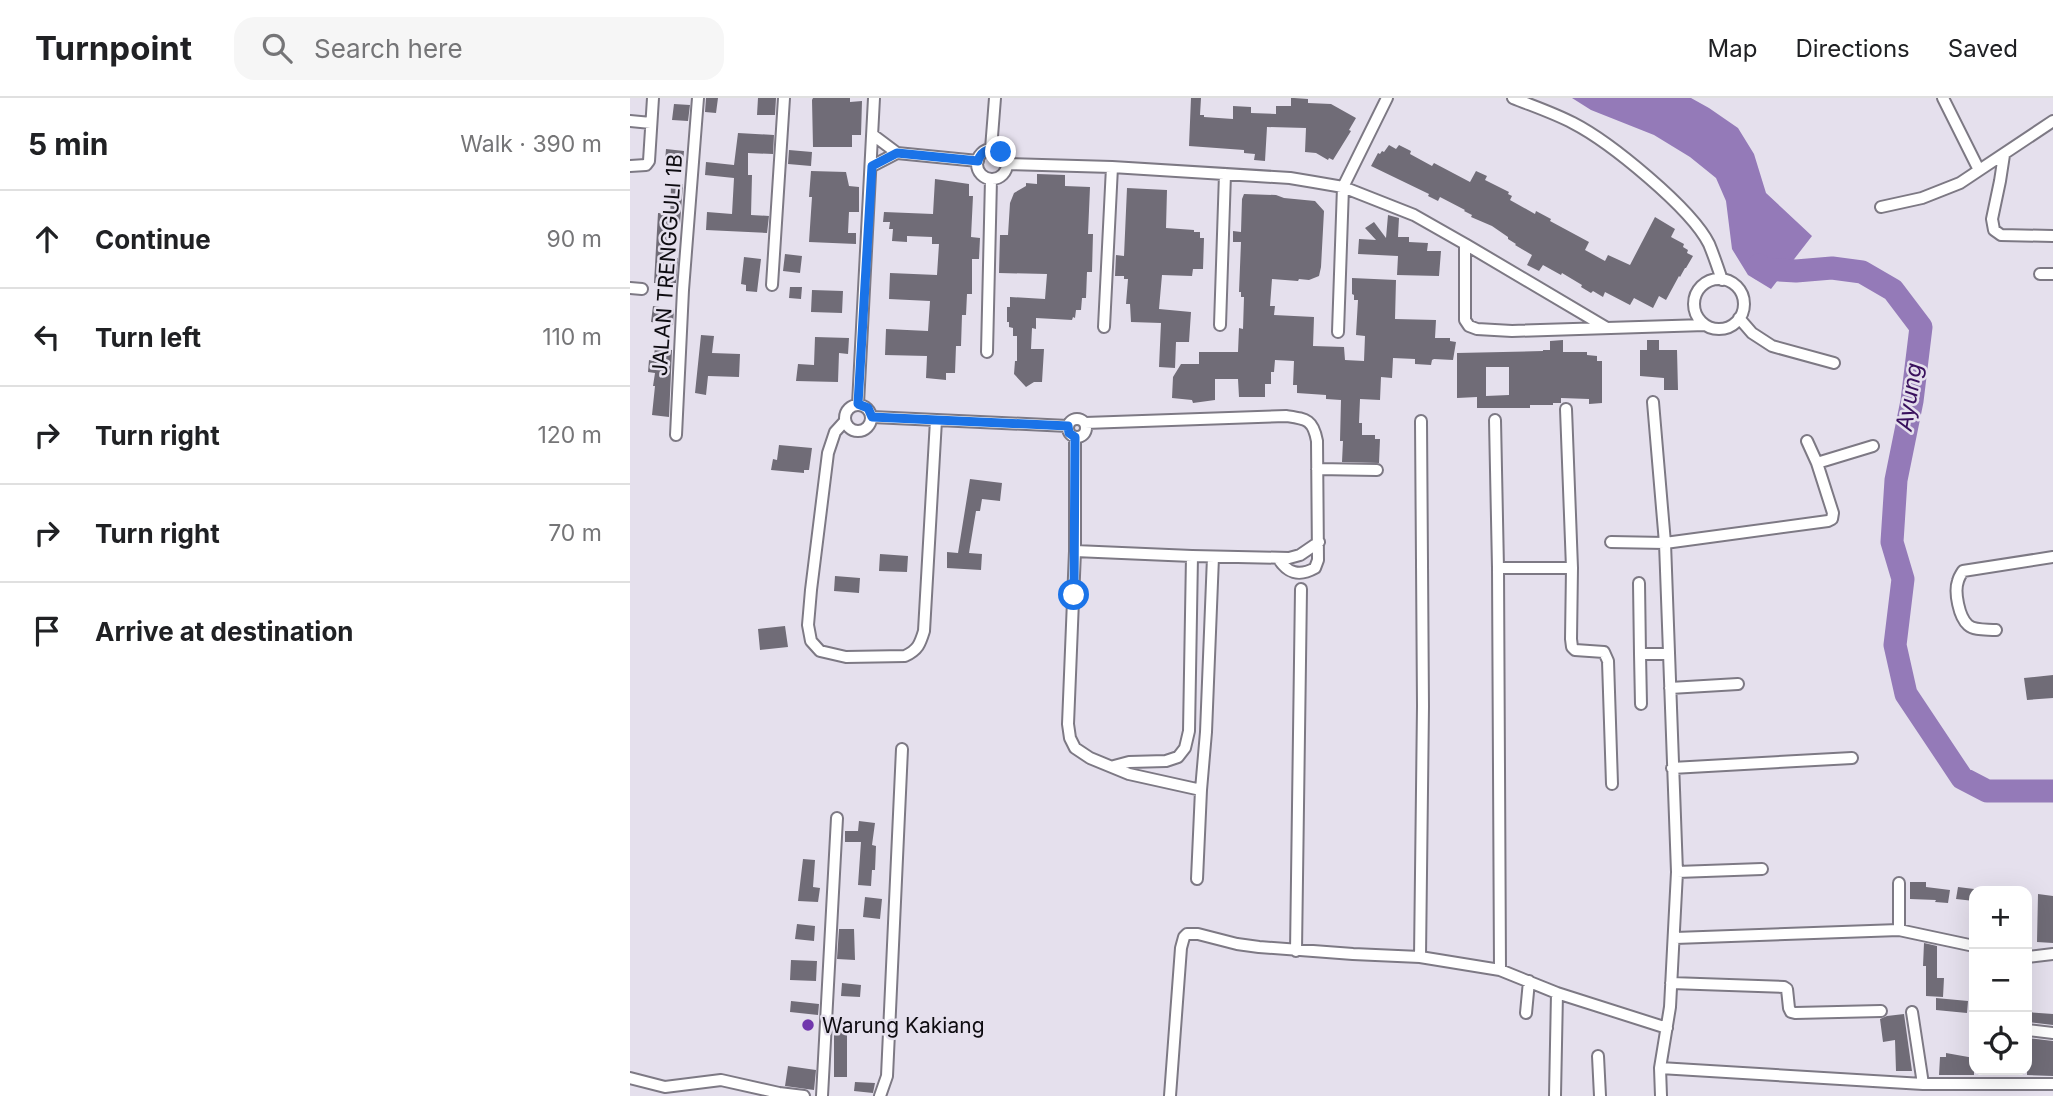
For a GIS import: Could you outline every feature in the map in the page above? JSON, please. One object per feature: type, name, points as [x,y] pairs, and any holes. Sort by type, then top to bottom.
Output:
[{"type":"street","points":[[630,166],[646,165],[649,161],[653,98]]},
{"type":"street","name":"JALAN TRENGGULI 1B","points":[[676,435],[683,290],[698,98]]},
{"type":"street","points":[[772,285],[784,98]]},
{"type":"street","points":[[858,404],[874,98]]},
{"type":"street","points":[[991,149],[995,98]]},
{"type":"street","points":[[1338,332],[1343,187],[1387,98]]},
{"type":"street","points":[[1513,98],[1574,123],[1604,141],[1655,183],[1701,232],[1709,244],[1722,280]]},
{"type":"street","points":[[1943,98],[1979,170]]},
{"type":"street","points":[[630,121],[651,122]]},
{"type":"street","points":[[1881,207],[1922,198],[1960,183],[2053,121]]},
{"type":"street","points":[[873,135],[897,153],[978,161]]},
{"type":"street","points":[[996,149],[1004,155],[1007,164],[1004,173],[991,179],[979,171],[978,161],[982,153],[996,149]]},
{"type":"street","points":[[872,166],[897,153]]},
{"type":"street","points":[[2004,155],[1992,219],[1994,230],[2001,235],[2053,236]]},
{"type":"street","points":[[1007,164],[1112,167],[1290,178],[1343,187],[1414,215],[1607,329]]},
{"type":"street","points":[[1104,327],[1112,167]]},
{"type":"street","points":[[1220,325],[1225,174]]},
{"type":"street","points":[[987,352],[991,179]]},
{"type":"street","points":[[1465,244],[1465,320],[1469,326],[1477,329],[1512,331],[1705,325],[1723,328],[1732,325],[1739,318],[1744,305],[1740,291],[1735,286],[1722,280],[1708,282],[1702,286],[1694,299],[1696,313],[1705,325]]},
{"type":"street","points":[[2040,274],[2053,274]]},
{"type":"street","points":[[630,288],[642,289]]},
{"type":"street","points":[[1739,318],[1759,339],[1772,346],[1834,363]]},
{"type":"street","points":[[1653,402],[1665,543],[1677,872],[1675,938],[1667,1028],[1660,1068],[1661,1096]]},
{"type":"street","points":[[845,421],[852,430],[858,431],[868,427],[872,417],[868,408],[858,404],[848,409],[845,421],[835,432],[828,453],[808,625],[811,641],[820,651],[846,657],[905,656],[920,645],[924,631],[936,420]]},
{"type":"street","points":[[1566,409],[1572,647],[1579,651],[1604,652],[1608,661],[1612,784]]},
{"type":"street","points":[[1085,424],[1085,432],[1079,437],[1069,433],[1069,423],[1075,419],[1085,424],[1286,416],[1311,423],[1317,469],[1318,561],[1315,568],[1302,573],[1288,571],[1278,558]]},
{"type":"street","points":[[872,417],[1068,426]]},
{"type":"street","points":[[1420,957],[1423,720],[1421,421]]},
{"type":"street","points":[[1496,421],[1500,970]]},
{"type":"street","points":[[1075,437],[1076,551],[1068,724],[1070,738],[1075,748],[1083,755],[1129,774],[1201,790]]},
{"type":"street","points":[[1611,542],[1665,543],[1828,522],[1833,513],[1807,441]]},
{"type":"street","points":[[1817,463],[1873,446]]},
{"type":"street","points":[[1317,469],[1377,470]]},
{"type":"street","points":[[1076,551],[1278,558],[1300,555],[1319,542]]},
{"type":"street","points":[[1114,766],[1129,762],[1166,761],[1178,757],[1185,748],[1189,731],[1192,556]]},
{"type":"street","points":[[1197,878],[1213,557]]},
{"type":"street","points":[[1996,629],[1977,629],[1968,625],[1962,616],[1957,582],[1963,571],[2053,557]]},
{"type":"street","points":[[1499,568],[1572,568]]},
{"type":"street","points":[[1639,583],[1641,704]]},
{"type":"street","points":[[1296,951],[1301,589]]},
{"type":"street","points":[[1640,654],[1668,653]]},
{"type":"street","points":[[1670,688],[1738,684]]},
{"type":"street","points":[[1189,731],[1206,732]]},
{"type":"street","points":[[880,1096],[887,1076],[902,748]]},
{"type":"street","points":[[1672,768],[1852,758]]},
{"type":"street","points":[[1143,777],[1146,761]]},
{"type":"street","points":[[822,1096],[836,818]]},
{"type":"street","points":[[1677,872],[1762,869]]},
{"type":"street","points":[[1899,883],[1899,930]]},
{"type":"street","points":[[1675,938],[1899,930],[1969,945]]},
{"type":"street","points":[[1170,1096],[1181,948],[1184,937],[1188,934],[1237,944],[1296,951],[1420,957],[1500,970],[1557,993],[1667,1028]]},
{"type":"street","points":[[2032,956],[2053,954]]},
{"type":"street","points":[[1526,1013],[1530,981]]},
{"type":"street","points":[[1671,983],[1784,988],[1787,989],[1788,1008],[1795,1013],[1881,1011]]},
{"type":"street","points":[[1555,1096],[1557,993]]},
{"type":"street","points":[[1912,1012],[1923,1084]]},
{"type":"street","points":[[2032,1030],[2053,1032]]},
{"type":"street","points":[[1598,1056],[1600,1096]]},
{"type":"street","points":[[1660,1068],[1923,1084],[2053,1084]]},
{"type":"street","points":[[630,1078],[665,1087],[721,1080],[804,1096]]},
{"type":"shaded area","points":[[1572,98],[1691,98],[1709,108],[1738,128],[1754,154],[1766,193],[1812,236],[1771,289],[1748,275],[1732,249],[1726,201],[1716,178],[1690,157],[1654,135],[1591,110]]},
{"type":"building","points":[[706,98],[718,98],[716,113],[705,112]]},
{"type":"building","points":[[758,98],[776,98],[775,115],[757,115]]},
{"type":"building","points":[[813,98],[850,98],[850,102],[862,101],[861,135],[852,135],[852,147],[813,147]]},
{"type":"building","points":[[1191,98],[1201,98],[1200,115],[1204,117],[1233,119],[1233,106],[1251,107],[1251,113],[1276,114],[1276,106],[1291,106],[1291,98],[1294,98],[1308,99],[1308,103],[1331,104],[1356,118],[1333,160],[1305,152],[1306,128],[1267,127],[1265,161],[1254,160],[1255,154],[1244,153],[1244,150],[1189,146]]},
{"type":"building","points":[[674,104],[690,105],[688,121],[672,120]]},
{"type":"building","points":[[738,133],[774,135],[773,154],[748,153],[748,175],[752,175],[751,215],[769,216],[767,233],[706,230],[707,212],[732,214],[734,178],[705,175],[706,162],[734,165]]},
{"type":"building","points":[[1389,145],[1396,149],[1399,145],[1432,166],[1434,163],[1470,182],[1476,171],[1487,176],[1485,180],[1509,192],[1512,196],[1510,200],[1535,214],[1536,211],[1589,242],[1585,250],[1605,261],[1608,255],[1630,265],[1655,217],[1675,229],[1671,237],[1684,244],[1687,253],[1693,256],[1666,300],[1659,296],[1653,308],[1634,298],[1630,305],[1605,292],[1603,297],[1593,291],[1591,293],[1562,273],[1561,275],[1543,265],[1539,271],[1527,265],[1532,255],[1492,226],[1471,217],[1465,210],[1440,197],[1438,201],[1371,166],[1378,153],[1384,152]]},
{"type":"building","points":[[666,149],[684,151],[683,163],[665,162]]},
{"type":"building","points":[[789,150],[812,152],[811,166],[788,164]]},
{"type":"building","points":[[811,171],[846,172],[849,186],[859,187],[859,212],[849,212],[848,233],[856,233],[856,244],[809,242]]},
{"type":"building","points":[[1037,174],[1065,175],[1065,186],[1090,187],[1088,234],[1093,234],[1092,272],[1087,272],[1086,298],[1082,298],[1081,310],[1076,310],[1075,318],[1036,318],[1036,329],[1032,328],[1031,349],[1044,349],[1042,382],[1034,382],[1026,387],[1014,374],[1017,336],[1013,336],[1013,328],[1009,327],[1007,322],[1007,307],[1010,307],[1010,297],[1045,299],[1047,274],[999,273],[1000,235],[1008,235],[1010,203],[1014,193],[1026,186],[1026,183],[1037,184]]},
{"type":"building","points":[[935,179],[969,184],[969,196],[973,196],[971,237],[980,238],[979,259],[972,259],[972,294],[967,294],[966,315],[962,315],[961,346],[956,346],[955,373],[946,373],[946,380],[926,378],[927,356],[885,355],[886,329],[928,331],[930,301],[889,299],[890,273],[937,275],[939,244],[932,244],[932,237],[907,236],[907,242],[892,241],[893,229],[889,229],[890,222],[883,222],[884,212],[933,214]]},
{"type":"building","points":[[671,184],[683,184],[680,224],[670,223]]},
{"type":"building","points":[[1127,188],[1167,190],[1166,228],[1194,230],[1200,232],[1200,238],[1204,238],[1203,269],[1193,269],[1192,276],[1162,275],[1159,309],[1191,312],[1189,342],[1176,342],[1175,368],[1159,367],[1161,323],[1131,322],[1130,304],[1126,304],[1128,279],[1115,276],[1116,255],[1124,256]]},
{"type":"building","points":[[1244,194],[1276,195],[1315,201],[1324,211],[1319,276],[1298,281],[1272,279],[1270,306],[1275,306],[1274,315],[1314,317],[1313,346],[1344,347],[1345,360],[1364,361],[1365,336],[1356,335],[1358,300],[1354,300],[1352,294],[1352,278],[1396,280],[1395,319],[1436,320],[1435,338],[1450,338],[1450,341],[1456,342],[1453,360],[1434,359],[1431,365],[1415,364],[1415,359],[1393,358],[1392,378],[1381,377],[1380,400],[1360,399],[1359,423],[1362,423],[1362,435],[1375,435],[1375,439],[1380,439],[1379,463],[1342,462],[1341,400],[1326,399],[1326,395],[1297,393],[1297,385],[1293,385],[1294,361],[1275,360],[1271,384],[1265,384],[1265,397],[1239,397],[1238,379],[1215,379],[1215,400],[1193,403],[1192,400],[1172,398],[1173,377],[1181,364],[1199,364],[1199,352],[1238,352],[1239,328],[1243,329],[1244,297],[1241,297],[1239,292],[1241,242],[1233,242],[1233,231],[1241,232]]},
{"type":"building","points":[[658,213],[670,214],[666,257],[678,258],[676,283],[654,283]]},
{"type":"building","points":[[1388,215],[1399,218],[1398,237],[1409,237],[1409,242],[1428,243],[1427,251],[1441,251],[1439,276],[1397,275],[1398,256],[1358,254],[1359,239],[1376,240],[1365,228],[1374,222],[1386,238]]},
{"type":"building","points":[[785,254],[802,256],[800,273],[783,271]]},
{"type":"building","points":[[744,257],[761,259],[757,292],[746,291],[746,285],[741,284]]},
{"type":"building","points":[[790,287],[802,287],[801,299],[789,298]]},
{"type":"building","points":[[812,290],[843,291],[842,313],[811,312]]},
{"type":"building","points":[[653,306],[674,309],[673,325],[651,322]]},
{"type":"building","points":[[701,335],[714,336],[712,353],[740,354],[739,377],[708,376],[706,395],[695,393]]},
{"type":"building","points":[[815,337],[849,338],[848,354],[839,353],[838,382],[796,381],[798,364],[814,365]]},
{"type":"building","points":[[1563,340],[1563,352],[1587,352],[1587,355],[1597,356],[1597,361],[1602,361],[1602,403],[1589,404],[1589,399],[1561,398],[1561,403],[1530,405],[1530,408],[1477,408],[1477,397],[1457,398],[1457,353],[1543,351],[1550,350],[1550,341]],"holes":[[[1486,367],[1509,367],[1509,395],[1486,396]]]},
{"type":"building","points":[[1647,340],[1659,340],[1659,350],[1677,350],[1678,390],[1664,390],[1664,378],[1640,376],[1640,350],[1647,350]]},
{"type":"building","points":[[655,348],[672,350],[669,417],[652,415],[655,373],[648,372],[649,360],[653,361]]},
{"type":"building","points":[[779,445],[812,448],[809,470],[804,470],[804,473],[771,470],[773,459],[777,460]]},
{"type":"building","points":[[970,479],[1002,483],[1000,501],[982,499],[980,511],[976,511],[969,553],[982,554],[981,570],[947,568],[947,552],[958,553]]},
{"type":"building","points":[[880,554],[908,556],[907,572],[879,571]]},
{"type":"building","points":[[835,576],[860,578],[859,593],[834,591]]},
{"type":"building","points":[[785,626],[788,647],[760,650],[758,629]]},
{"type":"building","points":[[2053,675],[2053,698],[2027,700],[2024,678]]},
{"type":"building","points":[[859,821],[875,823],[872,845],[876,846],[875,870],[872,870],[871,886],[858,885],[861,842],[845,842],[845,831],[858,831]]},
{"type":"building","points":[[803,859],[815,860],[813,887],[820,888],[818,902],[798,901]]},
{"type":"building","points":[[1910,882],[1926,882],[1926,887],[1950,890],[1948,903],[1910,899]]},
{"type":"building","points":[[1958,887],[1969,888],[1969,900],[1956,899]]},
{"type":"building","points":[[2038,894],[2053,896],[2053,943],[2037,942]]},
{"type":"building","points":[[865,897],[882,899],[880,919],[863,917]]},
{"type":"building","points":[[797,924],[815,926],[814,941],[795,939]]},
{"type":"building","points":[[839,929],[854,929],[855,960],[837,959]]},
{"type":"building","points":[[1924,943],[1937,946],[1937,978],[1944,978],[1943,997],[1926,996]]},
{"type":"building","points":[[791,960],[817,961],[816,981],[790,980]]},
{"type":"building","points":[[842,983],[861,985],[860,997],[841,996]]},
{"type":"building","points":[[1936,998],[1968,1001],[1967,1013],[1936,1010]]},
{"type":"building","points":[[791,1001],[819,1004],[818,1015],[790,1012]]},
{"type":"building","points":[[2032,1012],[2053,1014],[2053,1025],[2032,1023]]},
{"type":"building","points":[[1904,1014],[1912,1071],[1896,1071],[1895,1040],[1883,1042],[1880,1019]]},
{"type":"building","points":[[834,1019],[847,1019],[847,1077],[834,1077]]},
{"type":"building","points":[[2032,1039],[2053,1041],[2053,1076],[2027,1075],[2032,1075]]},
{"type":"building","points":[[1946,1053],[1969,1057],[1969,1075],[1939,1075],[1940,1057],[1946,1057]]},
{"type":"building","points":[[788,1066],[816,1070],[814,1090],[785,1086]]},
{"type":"building","points":[[855,1082],[875,1083],[873,1093],[854,1091]]},
{"type":"waterway","name":"Ayung","points":[[1759,265],[1761,269],[1796,271],[1832,268],[1862,272],[1893,290],[1921,327],[1912,401],[1896,480],[1892,542],[1903,579],[1895,645],[1906,694],[1962,778],[1987,791],[2053,791]]},
{"type":"place","name":"Warung Kakiang","points":[[808,1025]]},
{"type":"route","points":[[1001,152],[996,149],[987,150],[979,156],[978,161],[897,153],[872,166],[858,404],[868,408],[872,417],[1068,426],[1069,433],[1075,437],[1074,595]]}]
